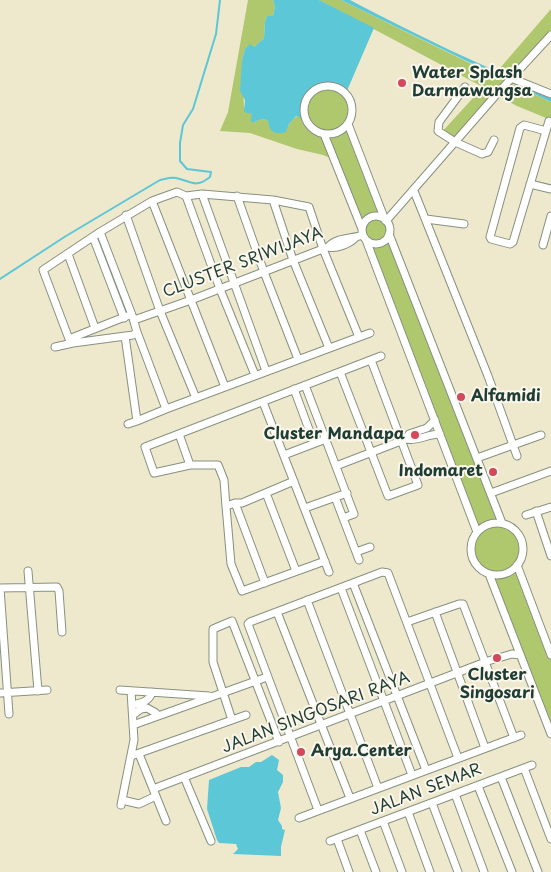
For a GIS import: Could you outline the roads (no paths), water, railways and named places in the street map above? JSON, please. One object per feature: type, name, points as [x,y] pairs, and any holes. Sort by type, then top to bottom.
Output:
[{"type":"street","points":[[386,221],[551,35]]},
{"type":"street","points":[[512,78],[551,94]]},
{"type":"street","points":[[465,86],[438,124],[439,132],[455,142],[484,154],[488,152],[494,140]]},
{"type":"street","points":[[320,87],[337,87],[349,96],[353,110],[348,124],[338,132],[324,134],[311,127],[304,114],[305,103],[307,97],[320,87]]},
{"type":"street","points":[[546,131],[524,125],[520,128],[491,239],[510,244],[514,242],[546,131],[548,122]]},
{"type":"street","points":[[348,124],[389,226],[389,234],[502,523]]},
{"type":"street","points":[[324,134],[477,532]]},
{"type":"street","points":[[530,184],[551,189]]},
{"type":"street","points":[[414,191],[488,376],[517,456]]},
{"type":"street","points":[[71,341],[43,270],[126,215],[152,201],[177,192],[186,196],[202,194],[237,196],[309,207],[359,336]]},
{"type":"street","points":[[202,194],[266,371]]},
{"type":"street","points":[[186,196],[220,289],[255,375]]},
{"type":"street","points":[[237,196],[298,359]]},
{"type":"street","points":[[273,200],[293,260],[329,348]]},
{"type":"street","points":[[152,201],[225,386]]},
{"type":"street","points":[[126,215],[160,311],[196,398]]},
{"type":"street","points":[[543,245],[551,216]]},
{"type":"street","points":[[386,221],[379,217],[369,218],[364,223],[364,235],[371,243],[378,244],[385,240],[389,234]]},
{"type":"street","points":[[426,219],[464,224]]},
{"type":"street","points":[[96,234],[133,317],[166,409]]},
{"type":"street","points":[[96,234],[124,318]]},
{"type":"street","name":"CLUSTER SRIWIJAYA","points":[[71,341],[96,328],[124,318],[160,311],[326,248],[332,243],[364,235]]},
{"type":"street","points":[[68,254],[96,328]]},
{"type":"street","points":[[55,347],[71,341],[133,335],[137,332]]},
{"type":"street","points":[[128,424],[370,333]]},
{"type":"street","points":[[125,336],[137,421]]},
{"type":"street","points":[[325,561],[242,592],[231,564],[224,480],[218,465],[190,465],[154,473],[145,447],[381,356]]},
{"type":"street","points":[[340,372],[388,496],[420,484],[371,360]]},
{"type":"street","points":[[306,385],[354,514],[343,518]]},
{"type":"street","points":[[294,389],[314,443]]},
{"type":"street","points":[[263,402],[329,572]]},
{"type":"street","points":[[336,466],[403,440],[411,440],[428,431],[435,420]]},
{"type":"street","points":[[428,431],[440,434]]},
{"type":"street","points":[[178,434],[190,465]]},
{"type":"street","points":[[476,458],[541,435]]},
{"type":"street","points":[[284,455],[326,439]]},
{"type":"street","points":[[491,493],[551,471]]},
{"type":"street","points":[[226,507],[235,503],[242,503],[294,481]]},
{"type":"street","points":[[266,493],[296,572]]},
{"type":"street","points":[[305,508],[347,493]]},
{"type":"street","points":[[335,497],[359,560]]},
{"type":"street","points":[[235,503],[265,583]]},
{"type":"street","points":[[526,515],[551,506]]},
{"type":"street","points":[[536,512],[551,556]]},
{"type":"street","points":[[489,574],[504,574],[517,565],[522,557],[522,542],[515,530],[502,523],[487,524],[477,532],[472,541],[472,556],[477,565],[489,574],[515,651],[551,734]]},
{"type":"street","points":[[356,552],[370,547]]},
{"type":"street","points":[[517,565],[551,656]]},
{"type":"street","points":[[28,571],[38,691]]},
{"type":"street","points":[[318,810],[248,627],[250,622],[382,572],[388,573],[458,758]]},
{"type":"street","points":[[353,583],[426,770]]},
{"type":"street","points":[[9,714],[4,693],[0,588],[58,588],[62,632]]},
{"type":"street","points":[[341,588],[412,775]]},
{"type":"street","points":[[307,600],[378,788]]},
{"type":"street","points":[[298,818],[517,736],[464,606],[461,604],[407,622]]},
{"type":"street","points":[[277,612],[350,798]]},
{"type":"street","points":[[435,612],[485,748]]},
{"type":"street","points":[[232,720],[213,662],[213,633],[215,627],[229,622],[233,624],[279,742]]},
{"type":"street","points":[[487,662],[515,651]]},
{"type":"street","name":"JALAN SINGOSARI RAYA","points":[[135,755],[121,802],[139,804],[155,792],[184,777],[487,662]]},
{"type":"street","points":[[133,725],[267,677]]},
{"type":"street","points":[[4,693],[47,690]]},
{"type":"street","points":[[120,690],[212,696]]},
{"type":"street","points":[[131,691],[135,755],[155,792],[166,821]]},
{"type":"street","points":[[132,704],[147,701],[151,698],[152,692]]},
{"type":"street","points":[[184,695],[183,702],[186,706]]},
{"type":"street","points":[[133,715],[141,709],[147,708],[156,713],[156,716]]},
{"type":"street","points":[[135,755],[246,716]]},
{"type":"street","name":"JALAN SEMAR","points":[[349,872],[333,840],[532,765]]},
{"type":"street","points":[[524,768],[551,839]]},
{"type":"street","points":[[184,777],[211,841]]},
{"type":"street","points":[[501,777],[538,872]]},
{"type":"street","points":[[478,786],[512,872]]},
{"type":"street","points":[[455,794],[484,872]]},
{"type":"street","points":[[432,803],[458,872]]},
{"type":"street","points":[[408,812],[430,872]]},
{"type":"street","points":[[383,821],[402,872]]},
{"type":"street","points":[[360,830],[376,872]]},
{"type":"water","points":[[273,0],[319,0],[374,28],[346,93],[330,86],[316,90],[306,102],[306,119],[296,116],[289,124],[286,132],[279,133],[272,131],[266,120],[253,123],[251,121],[252,114],[244,112],[245,100],[240,91],[242,61],[245,49],[250,44],[254,47],[264,38],[267,16],[273,16],[275,6]]},
{"type":"water","points":[[341,0],[350,0],[449,50],[551,94],[551,102]]},
{"type":"water","points":[[272,755],[279,760],[277,770],[283,775],[283,782],[278,792],[281,808],[278,820],[282,829],[285,830],[281,856],[233,854],[238,849],[236,844],[219,843],[217,840],[207,809],[209,780],[241,767],[249,767]]},
{"type":"waterway","points":[[0,279],[66,236],[160,180],[174,178],[200,183],[210,177],[211,172],[187,169],[180,161],[180,143],[183,125],[193,109],[216,34],[220,0]]},
{"type":"place","name":"Water Splash Darmawangsa","points":[[402,83]]},
{"type":"place","name":"Alfamidi","points":[[461,397]]},
{"type":"place","name":"Cluster Mandapa","points":[[415,435]]},
{"type":"place","name":"Indomaret","points":[[493,472]]},
{"type":"place","name":"Cluster Singosari","points":[[497,658]]},
{"type":"place","name":"Arya.Center","points":[[301,752]]}]
